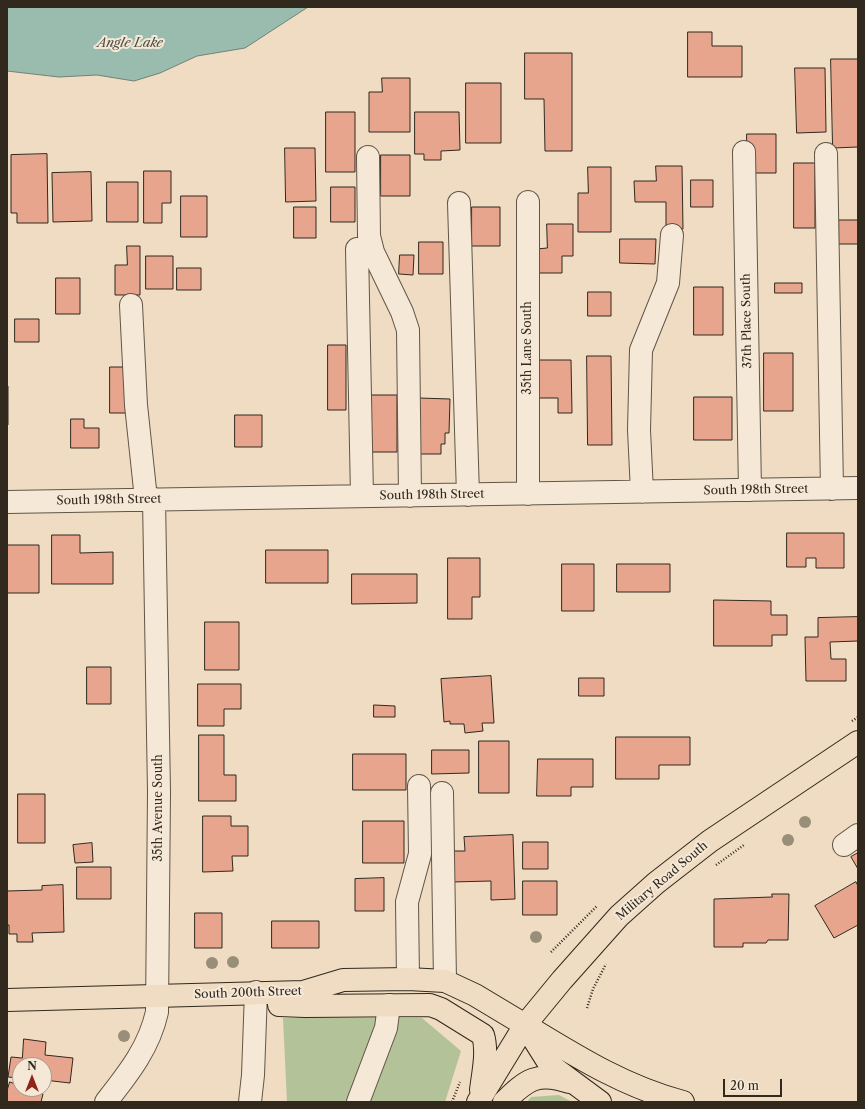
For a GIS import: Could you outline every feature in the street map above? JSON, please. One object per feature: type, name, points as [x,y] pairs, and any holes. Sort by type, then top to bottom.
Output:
[{"type":"main road","name":"Military Road South","points":[[480,1100],[525,1025],[562,980],[619,916],[656,883],[710,841],[858,742]]},
{"type":"main road","name":"South 200th Street","points":[[7,1000],[256,992],[304,992],[343,980],[408,979],[444,981],[475,995],[611,1076],[642,1090],[682,1102]]},
{"type":"main road","points":[[256,992],[272,1004],[305,1006],[430,1005],[436,1007],[472,1026],[483,1035],[485,1055],[480,1100]]},
{"type":"main road","points":[[525,1025],[550,1065],[600,1102]]},
{"type":"main road","points":[[504,1102],[531,1080],[554,1077],[574,1084]]},
{"type":"street","name":"37th Place South","points":[[744,152],[750,490]]},
{"type":"street","points":[[826,154],[832,489]]},
{"type":"street","points":[[368,157],[369,236],[373,252],[402,312],[408,330],[410,496]]},
{"type":"street","name":"35th Lane South","points":[[528,202],[528,494]]},
{"type":"street","points":[[459,203],[468,495]]},
{"type":"street","points":[[642,492],[640,430],[641,350],[668,283],[672,235]]},
{"type":"street","points":[[357,250],[362,496]]},
{"type":"street","name":"35th Avenue South","points":[[106,1102],[143,1052],[152,1032],[157,1012],[158,996],[159,792],[150,500],[136,405],[131,305]]},
{"type":"street","name":"South 198th Street","points":[[7,502],[858,488]]},
{"type":"street","points":[[408,979],[407,902],[420,854],[419,786]]},
{"type":"street","points":[[442,793],[444,981]]},
{"type":"street","points":[[250,1102],[253,1075],[256,992]]},
{"type":"street","points":[[358,1102],[386,1028],[389,1005]]},
{"type":"path","points":[[714,866],[746,844]]},
{"type":"path","points":[[587,1008],[593,989],[610,959]]},
{"type":"shaded area","points":[[283,1018],[422,1018],[461,1051],[445,1102],[287,1102]]},
{"type":"shaded area","points":[[559,1095],[572,1102],[527,1102],[531,1097]]},
{"type":"water","name":"Angle Lake","points":[[7,7],[308,7],[245,48],[197,56],[160,73],[134,81],[97,75],[59,77],[7,71]]},
{"type":"building","points":[[688,32],[712,32],[712,46],[742,46],[742,77],[688,77]]},
{"type":"building","points":[[525,53],[572,53],[572,151],[545,151],[544,99],[525,99]]},
{"type":"building","points":[[831,59],[858,59],[858,147],[833,148]]},
{"type":"building","points":[[795,68],[825,68],[826,132],[797,133]]},
{"type":"building","points":[[382,78],[410,78],[410,132],[369,132],[369,92],[382,92]]},
{"type":"building","points":[[466,83],[501,83],[501,143],[466,143]]},
{"type":"building","points":[[326,112],[355,112],[355,172],[326,172]]},
{"type":"building","points":[[415,112],[459,112],[460,150],[441,151],[441,160],[424,160],[424,154],[415,154]]},
{"type":"building","points":[[747,134],[776,134],[776,173],[747,173]]},
{"type":"building","points":[[285,148],[315,148],[316,201],[286,202]]},
{"type":"building","points":[[47,154],[48,223],[17,223],[17,213],[11,213],[11,155]]},
{"type":"building","points":[[381,155],[410,155],[410,196],[381,196]]},
{"type":"building","points":[[794,163],[815,163],[815,228],[794,228]]},
{"type":"building","points":[[656,166],[682,166],[683,229],[666,229],[666,202],[635,202],[634,181],[656,181]]},
{"type":"building","points":[[588,167],[611,167],[611,232],[578,232],[578,193],[588,193]]},
{"type":"building","points":[[144,171],[171,171],[171,203],[162,203],[162,223],[144,223]]},
{"type":"building","points":[[91,172],[92,221],[53,222],[52,173]]},
{"type":"building","points":[[691,180],[713,180],[713,207],[691,207]]},
{"type":"building","points":[[107,182],[138,182],[138,222],[107,222]]},
{"type":"building","points":[[331,187],[355,187],[355,222],[331,222]]},
{"type":"building","points":[[181,196],[207,196],[207,237],[181,237]]},
{"type":"building","points":[[294,207],[316,207],[316,238],[294,238]]},
{"type":"building","points":[[472,207],[500,207],[500,246],[472,246]]},
{"type":"building","points":[[839,220],[858,220],[858,244],[839,244]]},
{"type":"building","points":[[547,224],[573,224],[573,256],[562,256],[562,273],[537,273],[537,249],[547,248]]},
{"type":"building","points":[[620,239],[656,239],[655,264],[620,263]]},
{"type":"building","points":[[419,242],[443,242],[443,274],[419,274]]},
{"type":"building","points":[[127,246],[140,246],[140,295],[115,295],[115,265],[127,265]]},
{"type":"building","points":[[400,255],[414,255],[413,275],[399,274]]},
{"type":"building","points":[[146,256],[173,256],[173,289],[146,289]]},
{"type":"building","points":[[177,268],[201,268],[201,290],[177,290]]},
{"type":"building","points":[[56,278],[80,278],[80,314],[56,314]]},
{"type":"building","points":[[775,283],[802,283],[802,293],[775,293]]},
{"type":"building","points":[[694,287],[723,287],[723,335],[694,335]]},
{"type":"building","points":[[588,292],[611,292],[611,316],[588,316]]},
{"type":"building","points":[[15,319],[39,319],[39,342],[15,342]]},
{"type":"building","points":[[328,345],[346,345],[346,410],[328,410]]},
{"type":"building","points":[[764,353],[793,353],[793,411],[764,411]]},
{"type":"building","points":[[587,356],[611,356],[612,445],[588,445]]},
{"type":"building","points":[[539,360],[571,360],[572,413],[558,413],[558,398],[539,398]]},
{"type":"building","points":[[110,367],[132,367],[132,413],[110,413]]},
{"type":"building","points":[[8,386],[8,425],[7,425]]},
{"type":"building","points":[[366,395],[397,395],[397,452],[366,452]]},
{"type":"building","points":[[694,397],[732,397],[732,440],[694,440]]},
{"type":"building","points":[[419,398],[450,399],[449,433],[445,433],[445,444],[441,444],[441,454],[418,454]]},
{"type":"building","points":[[235,415],[262,415],[262,447],[235,447]]},
{"type":"building","points":[[71,419],[84,419],[84,428],[99,428],[99,448],[71,448]]},
{"type":"building","points":[[787,533],[844,533],[844,568],[816,568],[816,558],[806,558],[806,567],[787,567]]},
{"type":"building","points":[[52,535],[80,535],[80,553],[113,552],[113,584],[52,584]]},
{"type":"building","points":[[7,545],[39,545],[39,593],[7,593]]},
{"type":"building","points":[[266,550],[328,550],[328,583],[266,583]]},
{"type":"building","points":[[448,558],[480,558],[480,597],[472,597],[472,619],[448,619]]},
{"type":"building","points":[[562,564],[594,564],[594,611],[562,611]]},
{"type":"building","points":[[617,564],[670,564],[670,592],[617,592]]},
{"type":"building","points":[[352,574],[417,574],[417,603],[352,604]]},
{"type":"building","points":[[714,600],[771,601],[771,615],[787,615],[787,635],[772,635],[772,646],[714,646]]},
{"type":"building","points":[[858,617],[858,641],[830,642],[831,659],[846,659],[846,681],[806,681],[805,637],[818,637],[818,618]]},
{"type":"building","points":[[205,622],[239,622],[239,670],[205,670]]},
{"type":"building","points":[[87,667],[111,667],[111,704],[87,704]]},
{"type":"building","points":[[491,676],[494,723],[482,723],[483,731],[465,733],[464,724],[450,724],[450,721],[444,722],[441,679]]},
{"type":"building","points":[[579,678],[604,678],[604,696],[579,696]]},
{"type":"building","points":[[198,684],[241,684],[241,709],[224,709],[224,726],[198,726]]},
{"type":"building","points":[[374,705],[395,706],[395,717],[374,717]]},
{"type":"building","points":[[199,735],[224,735],[224,775],[236,775],[236,801],[199,801]]},
{"type":"building","points":[[616,737],[690,737],[690,765],[659,765],[659,779],[616,779]]},
{"type":"building","points":[[479,741],[509,741],[509,793],[479,793]]},
{"type":"building","points":[[432,750],[469,750],[469,773],[432,774]]},
{"type":"building","points":[[353,754],[406,754],[406,790],[353,790]]},
{"type":"building","points":[[538,759],[593,759],[593,787],[571,787],[571,796],[537,796]]},
{"type":"building","points":[[18,794],[45,794],[45,843],[18,843]]},
{"type":"building","points":[[203,816],[231,816],[231,826],[248,826],[248,856],[232,856],[233,871],[203,872]]},
{"type":"building","points":[[363,821],[404,821],[404,863],[363,863]]},
{"type":"building","points":[[513,835],[515,899],[491,900],[491,881],[451,882],[450,851],[465,851],[464,837]]},
{"type":"building","points":[[523,842],[548,842],[548,869],[523,869]]},
{"type":"building","points":[[92,843],[93,862],[75,863],[73,845]]},
{"type":"building","points":[[858,853],[858,869],[851,857]]},
{"type":"building","points":[[77,867],[111,867],[111,899],[77,899]]},
{"type":"building","points":[[384,878],[384,911],[355,911],[355,879]]},
{"type":"building","points":[[523,881],[557,881],[557,915],[523,915]]},
{"type":"building","points":[[856,882],[858,886],[858,925],[834,938],[815,906]]},
{"type":"building","points":[[63,885],[64,932],[32,933],[33,942],[17,942],[17,934],[9,934],[9,925],[7,925],[7,891],[42,890],[42,886]]},
{"type":"building","points":[[772,894],[789,894],[788,940],[768,940],[766,943],[743,943],[743,947],[714,947],[714,899],[772,897]]},
{"type":"building","points":[[195,913],[222,913],[222,948],[195,948]]},
{"type":"building","points":[[272,921],[319,921],[319,948],[272,948]]},
{"type":"building","points":[[24,1039],[46,1042],[45,1055],[73,1058],[70,1083],[52,1081],[52,1057],[22,1057]]},
{"type":"building","points":[[12,1057],[12,1077],[8,1077]]},
{"type":"building","points":[[10,1082],[12,1083],[12,1097],[42,1097],[41,1102],[7,1102],[7,1091]]}]
